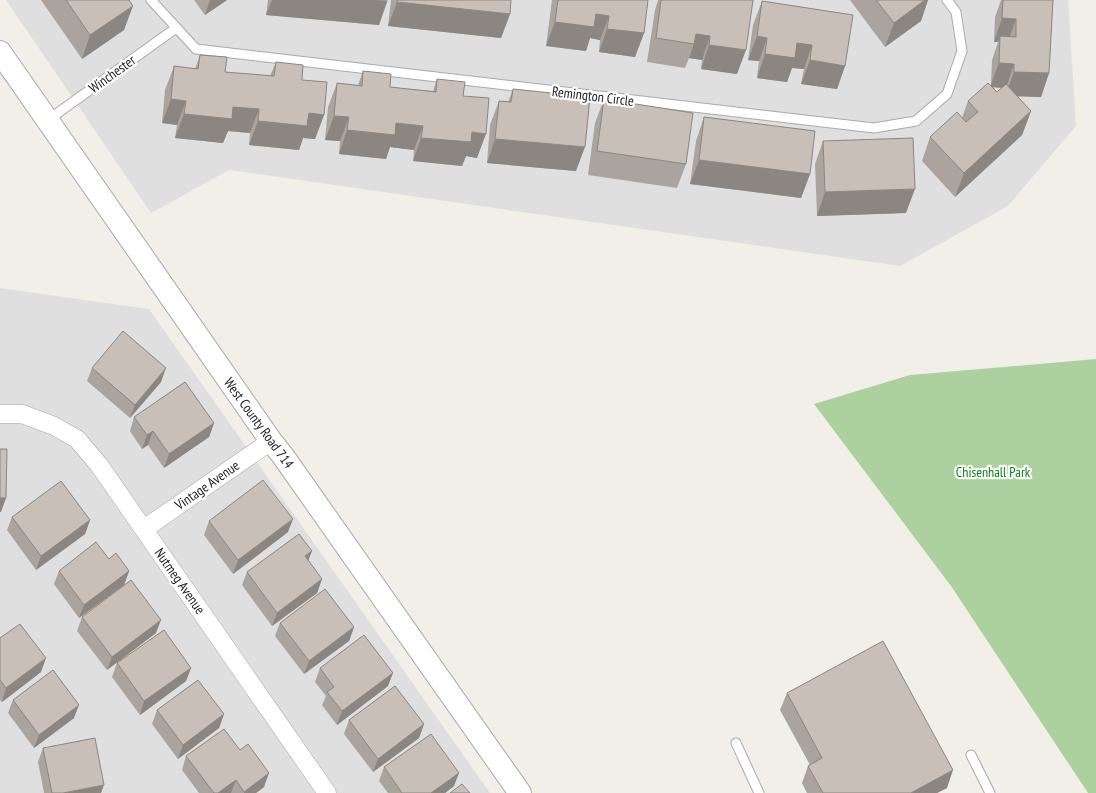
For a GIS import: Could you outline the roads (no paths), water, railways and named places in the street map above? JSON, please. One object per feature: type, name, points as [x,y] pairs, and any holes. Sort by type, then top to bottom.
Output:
[{"type":"street","name":"West County Road 714","points":[[0,52],[271,441],[520,793]]},
{"type":"street","name":"Nutmeg Avenue","points":[[0,414],[22,414],[54,426],[77,439],[99,465],[327,793]]},
{"type":"street","name":"Vintage Avenue","points":[[144,529],[271,441]]},
{"type":"lane","name":"Remington Circle","points":[[151,0],[196,49],[874,128],[916,121],[946,94],[962,51],[956,12],[947,0]]},
{"type":"lane","name":"Winchester","points":[[48,120],[176,28]]},
{"type":"lane","points":[[736,743],[759,793]]},
{"type":"lane","points":[[971,755],[990,793]]},
{"type":"park label","name":"Chisenhall Park","points":[[993,472]]}]
